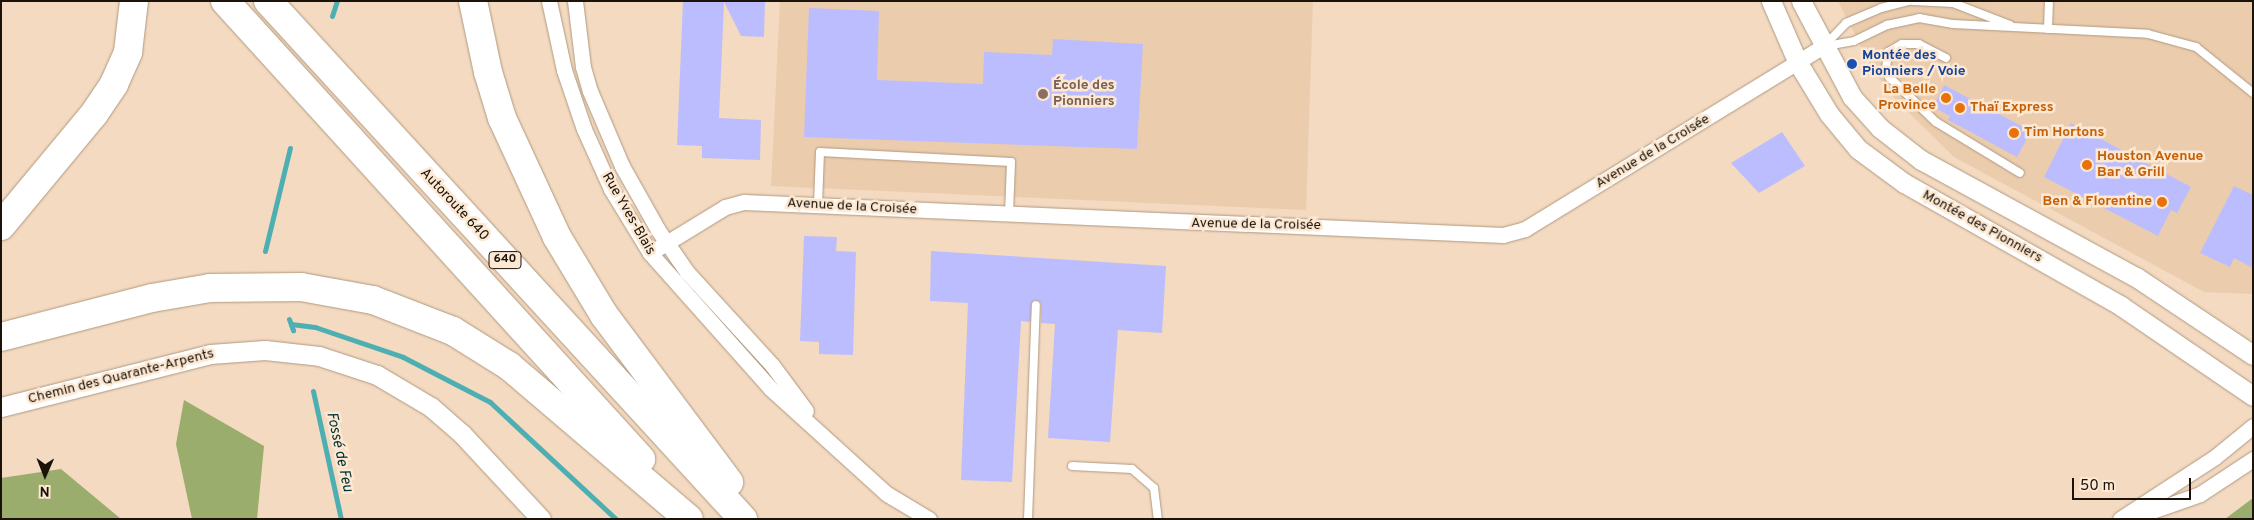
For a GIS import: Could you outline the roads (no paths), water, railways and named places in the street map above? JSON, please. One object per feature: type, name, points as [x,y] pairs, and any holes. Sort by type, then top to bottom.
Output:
[{"type":"highway","points":[[1,226],[94,114],[114,84],[128,52],[134,1]]},
{"type":"highway","name":"640","points":[[225,1],[696,519]]},
{"type":"highway","name":"Autoroute 640","points":[[268,1],[743,519]]},
{"type":"highway","points":[[473,1],[488,72],[502,118],[557,237],[604,315],[757,519]]},
{"type":"highway","points":[[1,337],[152,298],[210,288],[301,287],[373,300],[453,332],[509,366],[689,519]]},
{"type":"street","name":"Rue Yves-Blais","points":[[549,1],[564,70],[605,176],[650,253],[771,389],[819,429],[887,494],[929,519]]},
{"type":"street","name":"Rue Yves-Blais","points":[[576,1],[583,67],[615,151],[665,242],[687,272],[772,365],[819,429]]},
{"type":"street","name":"Montée des Pionniers","points":[[1771,1],[1798,63],[1829,114],[1858,149],[1904,184],[2121,306],[2253,396]]},
{"type":"street","name":"Montée des Pionniers","points":[[1802,1],[1852,96],[1880,128],[1921,160],[2143,282],[2251,353]]},
{"type":"street","name":"Avenue de la Croisée","points":[[650,253],[665,242],[734,204],[818,204],[1252,226],[1273,223],[1503,235],[1525,230],[1824,46]]},
{"type":"street","name":"Chemin des Quarante-Arpents","points":[[1,407],[210,354],[265,350],[313,355],[364,369],[419,398],[462,434],[541,519]]},
{"type":"street","points":[[2120,519],[2215,457],[2253,426]]},
{"type":"street","points":[[2128,519],[2200,494],[2253,459]]},
{"type":"lane","points":[[1824,46],[1846,23],[1881,8],[1912,1],[1953,3],[2016,28]]},
{"type":"lane","points":[[2048,29],[2049,1]]},
{"type":"lane","points":[[1824,46],[1854,41],[1886,25],[1919,18],[1953,24],[2148,34],[2196,46],[2253,94]]},
{"type":"lane","points":[[1946,58],[1919,44],[1902,44],[1888,52],[1886,69],[1889,77],[1936,122],[2020,173]]},
{"type":"lane","points":[[564,70],[583,67]]},
{"type":"lane","points":[[818,204],[820,152],[1003,161],[1011,162],[1009,215]]},
{"type":"lane","points":[[1028,519],[1036,305]]},
{"type":"lane","points":[[1072,466],[1132,468],[1154,488],[1158,519]]},
{"type":"waterway","name":"Fossé de Feu","points":[[332,16],[337,1]]},
{"type":"waterway","name":"Fossé de Feu","points":[[265,251],[290,148]]},
{"type":"waterway","name":"Fossé de Feu","points":[[289,319],[293,330]]},
{"type":"waterway","points":[[291,324],[315,327],[403,357],[490,402],[616,519]]},
{"type":"waterway","name":"Fossé de Feu","points":[[313,391],[341,519]]},
{"type":"place","name":"Montée des Pionniers / Voie","points":[[1852,64]]},
{"type":"place","name":"École des Pionniers","points":[[1043,94]]},
{"type":"place","name":"La Belle Province","points":[[1946,98]]},
{"type":"place","name":"Thaï Express","points":[[1960,108]]},
{"type":"place","name":"Tim Hortons","points":[[2014,133]]},
{"type":"place","name":"Houston Avenue Bar & Grill","points":[[2087,165]]},
{"type":"place","name":"Ben & Florentine","points":[[2162,202]]}]
